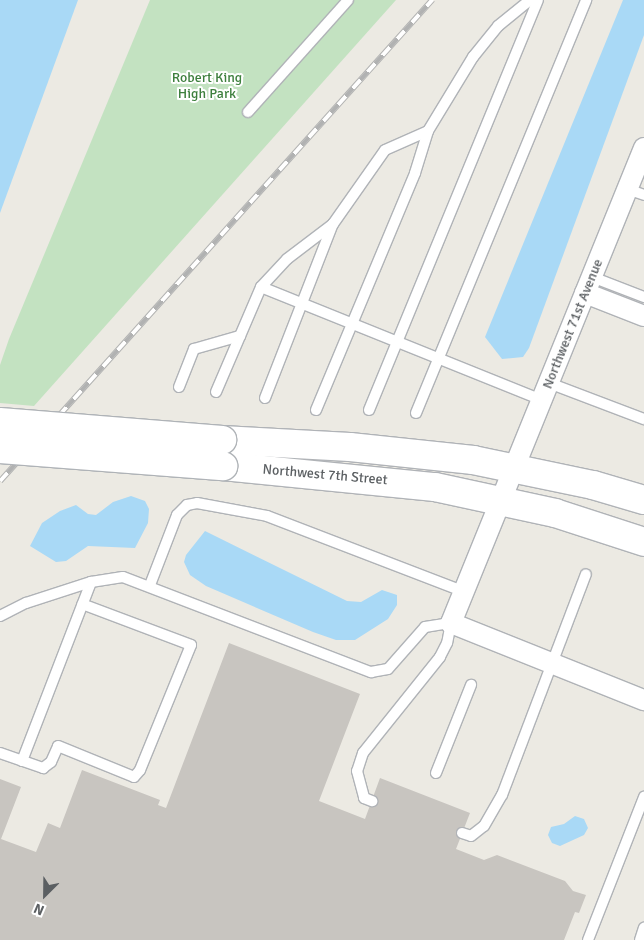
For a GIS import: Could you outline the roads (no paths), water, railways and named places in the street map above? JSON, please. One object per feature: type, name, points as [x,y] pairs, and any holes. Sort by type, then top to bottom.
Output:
[{"type":"main road","name":"Northwest 7th Street","points":[[0,422],[222,453],[502,499],[644,542]]},
{"type":"main road","name":"Northwest 7th Street","points":[[0,448],[222,453],[411,453],[515,468],[644,500]]},
{"type":"street","name":"Northwest 71st Avenue","points":[[450,623],[465,592],[588,285],[636,192],[644,148]]},
{"type":"street","points":[[588,285],[644,316]]},
{"type":"street","points":[[450,623],[644,700]]},
{"type":"lane","points":[[248,112],[348,0]]},
{"type":"lane","points":[[316,410],[350,323],[415,172],[428,131],[473,57],[498,26],[530,0]]},
{"type":"lane","points":[[369,410],[538,0]]},
{"type":"lane","points":[[416,413],[586,0]]},
{"type":"lane","points":[[265,398],[304,304],[333,224],[386,150],[428,131]]},
{"type":"lane","points":[[216,392],[261,287],[288,259],[333,224]]},
{"type":"lane","points":[[588,285],[644,297]]},
{"type":"lane","points":[[261,287],[439,358],[546,392],[644,419]]},
{"type":"lane","points":[[179,387],[194,349],[240,336]]},
{"type":"lane","points":[[150,585],[177,515],[187,505],[197,503],[267,516],[465,592]]},
{"type":"lane","points":[[462,833],[471,836],[484,826],[502,795],[586,574]]},
{"type":"lane","points":[[0,616],[26,603],[91,582],[123,577],[150,585],[371,672],[388,669],[426,627],[450,623],[447,643],[440,657],[363,753],[357,771],[364,798],[372,801]]},
{"type":"lane","points":[[22,761],[91,582]]},
{"type":"lane","points":[[0,753],[43,768],[51,762],[58,746],[134,777],[140,770],[191,645],[82,604]]},
{"type":"lane","points":[[436,774],[471,685]]},
{"type":"lane","points":[[588,940],[644,797]]},
{"type":"lane","points":[[640,940],[644,928]]},
{"type":"water","points":[[0,0],[78,0],[0,213]]},
{"type":"water","points":[[623,0],[644,0],[644,35],[529,348],[523,357],[502,359],[485,337]]},
{"type":"water","points":[[131,496],[145,501],[149,509],[148,523],[135,548],[88,546],[66,561],[56,562],[30,546],[42,523],[60,511],[76,505],[88,514],[96,515],[113,502]]},
{"type":"water","points":[[205,531],[347,601],[361,602],[382,590],[397,595],[397,605],[388,619],[355,640],[336,640],[313,632],[206,586],[190,575],[184,562],[186,555]]},
{"type":"water","points":[[575,816],[584,819],[588,828],[584,835],[560,846],[552,843],[548,835],[551,827],[564,824]]},
{"type":"railway","points":[[0,481],[432,0]]},
{"type":"park label","name":"Robert King High Park","points":[[207,86]]}]
